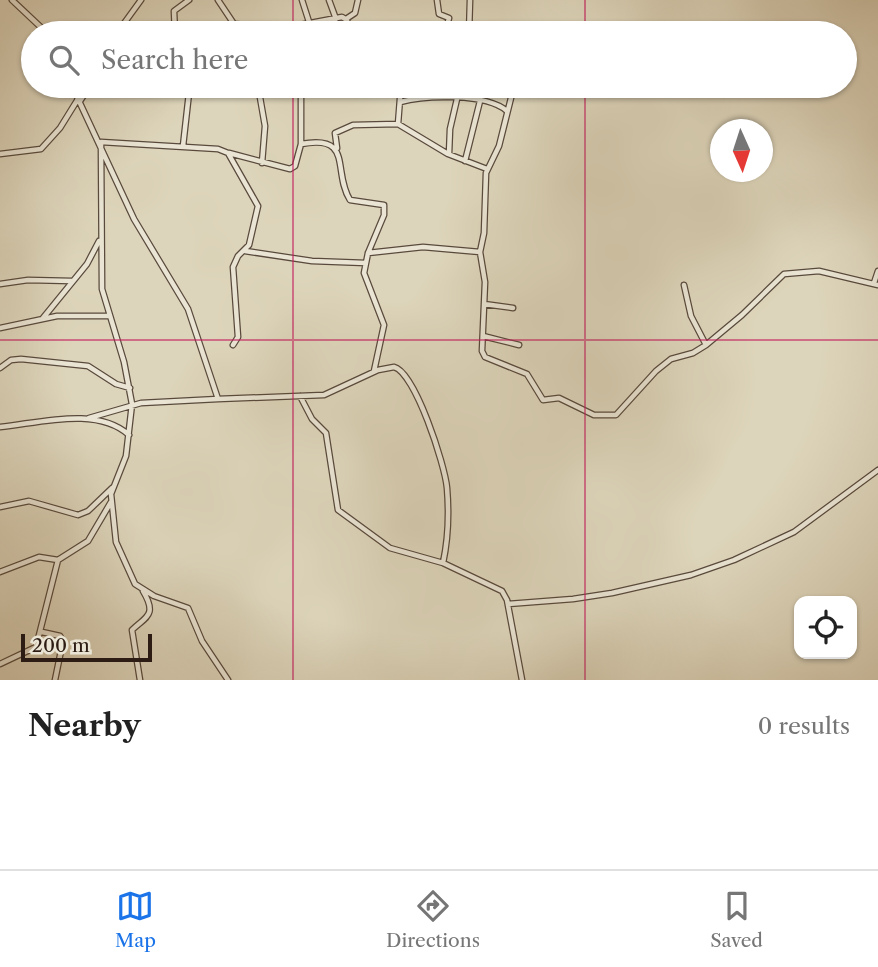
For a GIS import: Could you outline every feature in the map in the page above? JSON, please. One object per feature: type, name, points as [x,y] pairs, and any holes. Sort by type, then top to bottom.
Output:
[{"type":"street","points":[[12,0],[34,21]]},
{"type":"street","points":[[126,21],[141,0]]},
{"type":"street","points":[[174,21],[174,11],[189,0]]},
{"type":"street","points":[[218,0],[232,21]]},
{"type":"street","points":[[302,0],[309,21]]},
{"type":"street","points":[[329,0],[336,19]]},
{"type":"street","points":[[327,21],[346,19],[355,13],[358,0]]},
{"type":"street","points":[[437,0],[439,14],[449,18],[448,21]]},
{"type":"street","points":[[469,21],[470,0]]},
{"type":"street","points":[[183,146],[188,98]]},
{"type":"street","points":[[260,98],[265,126],[262,163]]},
{"type":"street","points":[[101,142],[183,146],[292,168],[301,144],[301,98]]},
{"type":"street","points":[[398,124],[400,98]]},
{"type":"street","points":[[400,102],[418,98]]},
{"type":"street","points":[[449,154],[450,130],[457,98],[497,104],[507,111]]},
{"type":"street","points":[[511,98],[499,146],[487,169],[484,233],[480,252],[484,276],[485,357],[527,374],[543,400],[559,398],[586,412],[611,417],[621,412],[637,389],[664,364],[706,345],[754,304],[778,278],[790,272],[819,271],[876,284],[878,271]]},
{"type":"street","points":[[0,154],[41,149],[80,100],[134,219],[188,309],[218,399]]},
{"type":"street","points":[[465,161],[480,101]]},
{"type":"street","points":[[374,371],[384,325],[366,282],[366,263],[385,207],[379,203],[350,200],[342,179],[335,133],[340,128],[353,125],[398,124],[449,154],[487,169]]},
{"type":"street","points":[[101,142],[102,289],[130,388],[132,404],[126,456],[113,488],[111,502],[116,542],[134,582],[142,590],[188,608],[202,641],[228,680]]},
{"type":"street","points":[[301,144],[318,143],[337,149]]},
{"type":"street","points":[[228,153],[258,206],[249,245],[233,267],[238,337],[233,345]]},
{"type":"street","points":[[43,318],[92,257],[101,237]]},
{"type":"street","points":[[368,253],[423,247],[480,252]]},
{"type":"street","points":[[244,251],[312,261],[366,263]]},
{"type":"street","points":[[0,284],[28,280],[73,281]]},
{"type":"street","points":[[684,285],[691,316],[706,345]]},
{"type":"street","points":[[484,304],[513,308]]},
{"type":"street","points":[[0,328],[43,318],[110,316]]},
{"type":"street","points":[[483,337],[519,345]]},
{"type":"street","points":[[0,368],[8,361],[21,359],[82,365],[130,388]]},
{"type":"street","points":[[0,427],[87,419],[132,404],[336,391],[374,371],[400,368],[430,427],[448,491],[443,563]]},
{"type":"street","points":[[299,395],[312,419],[326,433],[338,510],[390,548],[443,563],[502,591],[508,604],[522,680]]},
{"type":"street","points":[[87,419],[118,425],[130,435]]},
{"type":"street","points":[[508,604],[590,597],[710,569],[794,532],[878,470]]},
{"type":"street","points":[[0,507],[29,501],[78,516],[88,511],[113,488]]},
{"type":"street","points":[[0,572],[39,557],[58,560],[89,541],[111,502]]},
{"type":"street","points":[[0,664],[36,647],[42,632],[58,560]]},
{"type":"street","points":[[140,680],[132,630],[143,624],[149,611],[142,590]]},
{"type":"street","points":[[42,632],[60,636],[63,641],[55,680]]}]
